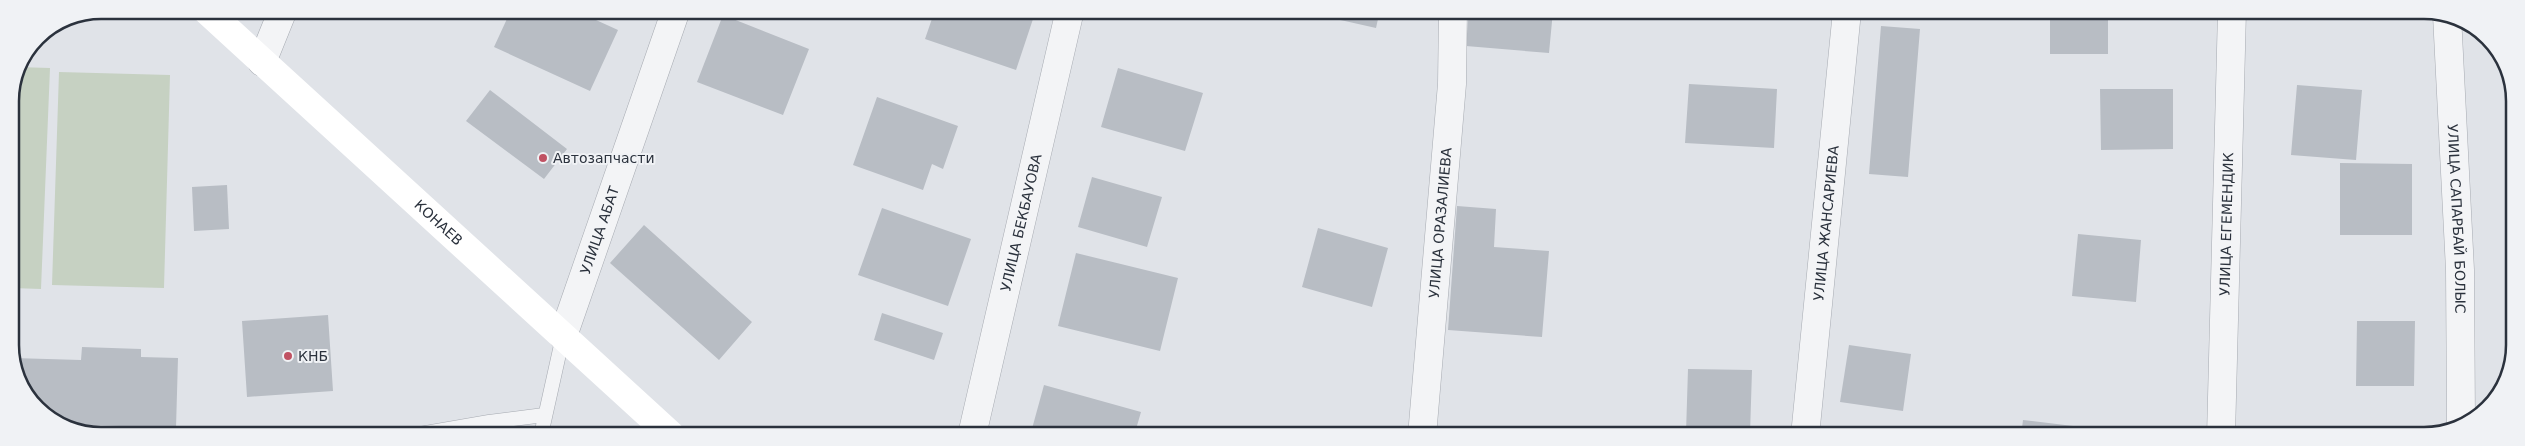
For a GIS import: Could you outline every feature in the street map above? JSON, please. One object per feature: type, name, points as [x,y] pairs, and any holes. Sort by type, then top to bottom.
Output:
[{"type":"main road","name":"КОНАЕВ","points":[[216,19],[662,427]]},
{"type":"street","points":[[262,62],[279,19]]},
{"type":"street","name":"УЛИЦА АБАТ","points":[[563,336],[673,19]]},
{"type":"street","name":"УЛИЦА БЕКБАУОВА","points":[[974,427],[1068,19]]},
{"type":"street","name":"УЛИЦА ОРАЗАЛИЕВА","points":[[1423,427],[1452,84],[1453,19]]},
{"type":"street","name":"УЛИЦА ЖАНСАРИЕВА","points":[[1806,427],[1846,19]]},
{"type":"street","name":"УЛИЦА ЕГЕМЕНДИК","points":[[2221,427],[2232,19]]},
{"type":"street","name":"УЛИЦА CАПАРБАЙ БОЛЫС","points":[[2447,22],[2460,270],[2461,418]]},
{"type":"lane","points":[[542,427],[563,336]]},
{"type":"lane","points":[[460,427],[544,415]]},
{"type":"green space","points":[[26,67],[50,68],[41,289],[19,288],[19,100],[20,85]]},
{"type":"green space","points":[[59,72],[170,75],[164,288],[52,285]]},
{"type":"building","points":[[507,19],[594,19],[618,30],[590,91],[494,47]]},
{"type":"building","points":[[721,19],[733,19],[809,49],[783,115],[697,82]]},
{"type":"building","points":[[932,19],[1033,19],[1016,70],[925,39]]},
{"type":"building","points":[[1336,19],[1378,19],[1376,28]]},
{"type":"building","points":[[1468,19],[1552,19],[1549,53],[1466,46]]},
{"type":"building","points":[[2050,19],[2108,19],[2108,54],[2050,54]]},
{"type":"building","points":[[1881,26],[1920,29],[1908,177],[1869,174]]},
{"type":"building","points":[[1118,68],[1203,93],[1185,151],[1101,127]]},
{"type":"building","points":[[1689,84],[1777,89],[1774,148],[1685,143]]},
{"type":"building","points":[[2297,85],[2362,90],[2356,160],[2291,155]]},
{"type":"building","points":[[2100,89],[2173,89],[2173,149],[2101,150]]},
{"type":"building","points":[[490,90],[567,149],[544,179],[466,121]]},
{"type":"building","points":[[877,97],[958,126],[943,169],[932,164],[923,190],[853,165]]},
{"type":"building","points":[[2340,163],[2412,164],[2412,235],[2340,235]]},
{"type":"building","points":[[1092,177],[1162,197],[1147,247],[1078,227]]},
{"type":"building","points":[[227,185],[229,229],[194,231],[192,187]]},
{"type":"building","points":[[1457,206],[1496,209],[1494,247],[1549,251],[1542,337],[1448,330]]},
{"type":"building","points":[[882,208],[971,239],[948,306],[858,275]]},
{"type":"building","points":[[644,225],[752,322],[719,360],[610,263]]},
{"type":"building","points":[[1318,228],[1388,248],[1372,307],[1302,287]]},
{"type":"building","points":[[2078,234],[2141,240],[2136,302],[2072,296]]},
{"type":"building","points":[[1076,253],[1178,278],[1160,351],[1058,326]]},
{"type":"building","points":[[882,313],[943,333],[934,360],[874,340]]},
{"type":"building","name":"КНБ","points":[[328,315],[333,391],[247,397],[242,321]]},
{"type":"building","points":[[2357,321],[2415,321],[2414,386],[2356,386]]},
{"type":"building","points":[[1849,345],[1911,354],[1903,411],[1840,402]]},
{"type":"building","points":[[82,347],[141,349],[141,357],[178,358],[176,427],[80,425],[64,419],[47,407],[36,395],[23,372],[20,358],[81,360]]},
{"type":"building","points":[[1688,369],[1752,370],[1750,427],[1686,427]]},
{"type":"building","points":[[1044,385],[1141,412],[1137,427],[1032,427]]},
{"type":"building","points":[[2023,420],[2081,427],[2022,427]]},
{"type":"place","name":"Автозапчасти","points":[[543,158]]},
{"type":"place","name":"КНБ","points":[[288,356]]}]
